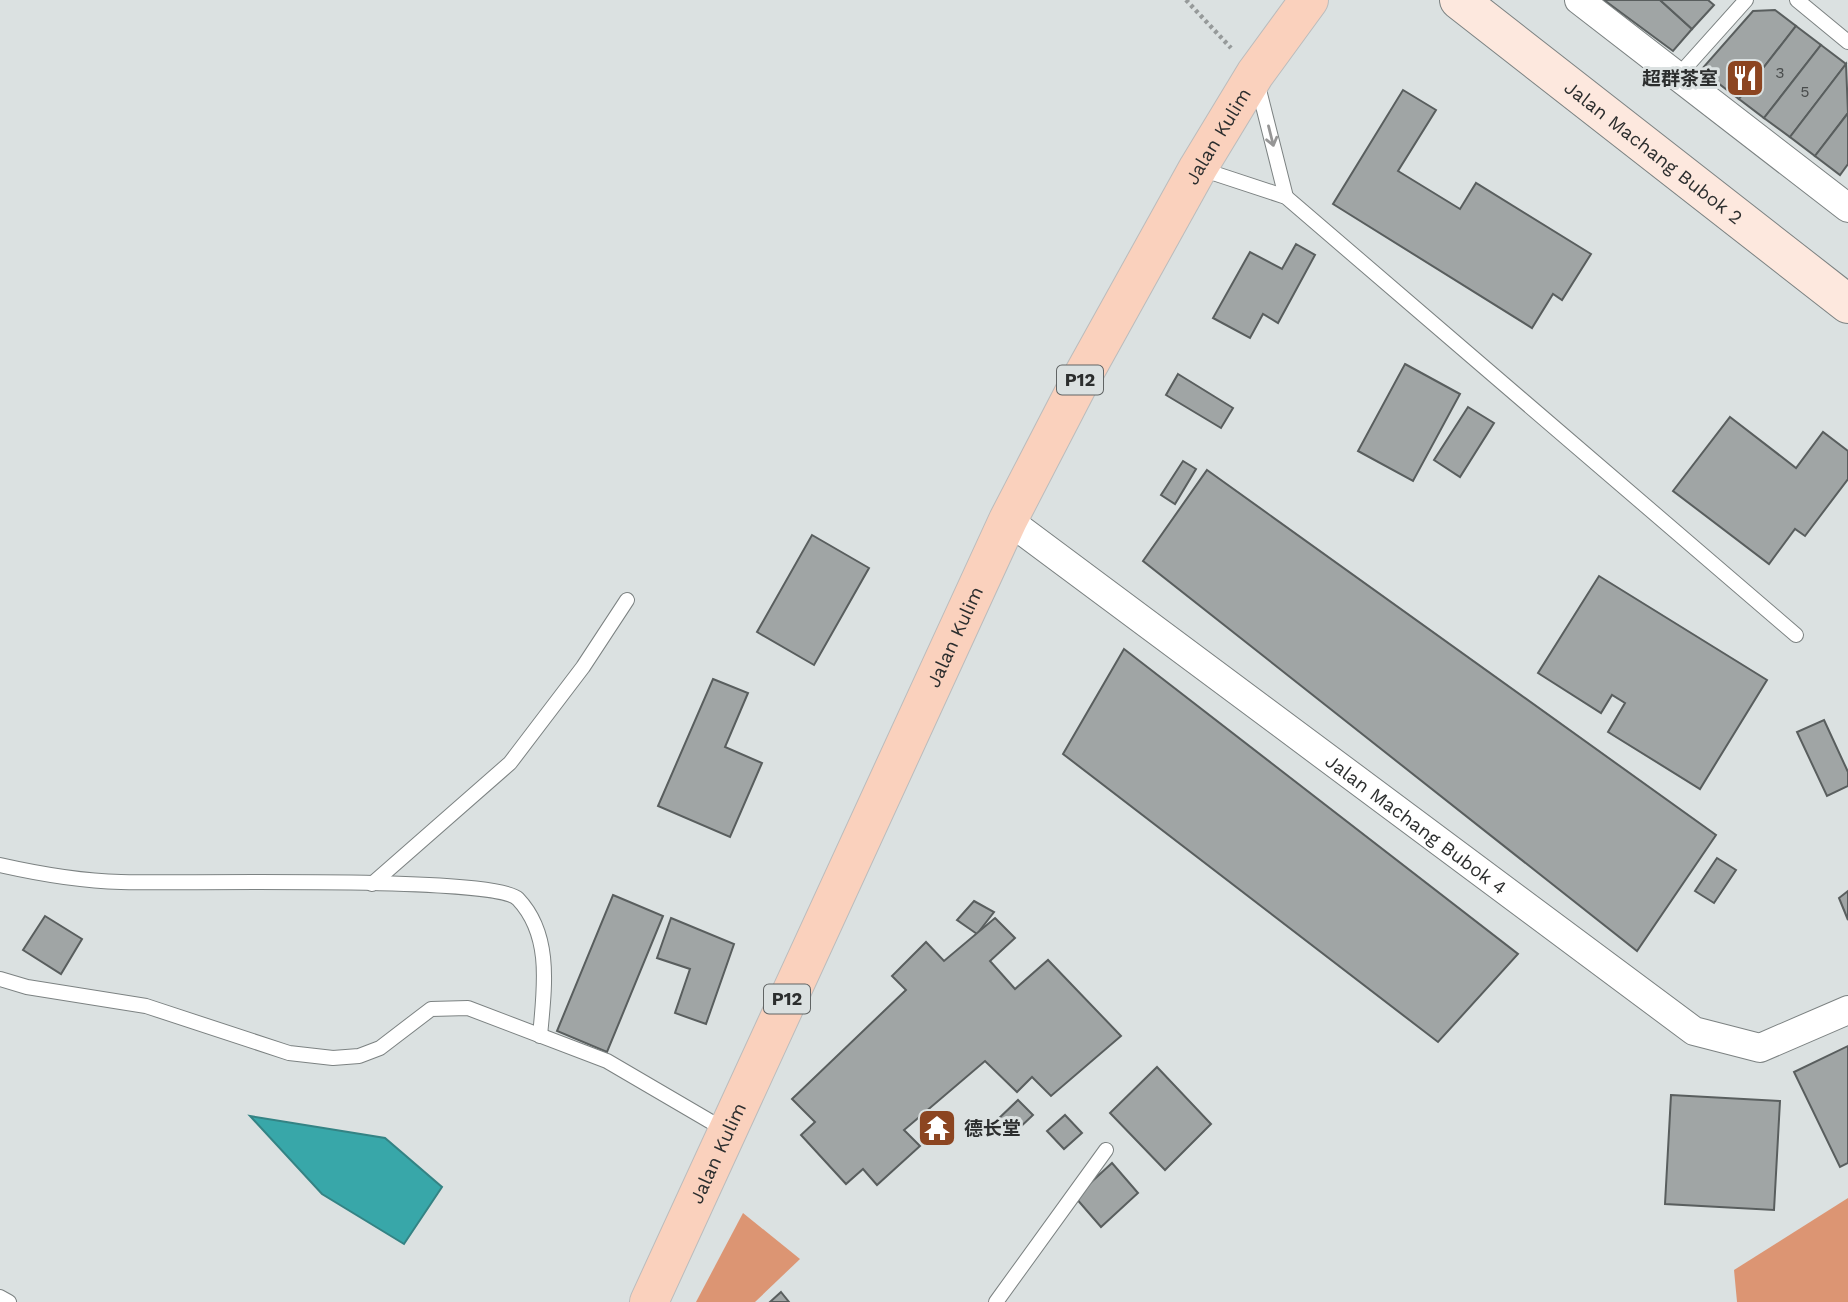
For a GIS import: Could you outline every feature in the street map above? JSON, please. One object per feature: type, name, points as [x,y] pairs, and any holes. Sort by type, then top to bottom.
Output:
[{"type":"main road","name":"Jalan Kulim","points":[[649,1302],[1008,520],[1082,377],[1198,168],[1255,74],[1309,0]]},
{"type":"street","points":[[1579,0],[1848,208]]},
{"type":"street","name":"Jalan Machang Bubok 2","points":[[1476,4],[1848,304]]},
{"type":"street","name":"Jalan Machang Bubok 4","points":[[1008,520],[1694,1031],[1760,1048],[1848,1010]]},
{"type":"lane","points":[[1677,77],[1746,0]]},
{"type":"lane","points":[[1797,0],[1848,42]]},
{"type":"lane","points":[[1255,74],[1286,197]]},
{"type":"lane","points":[[1198,168],[1286,197],[1796,635]]},
{"type":"lane","points":[[372,884],[510,763],[583,667],[627,600]]},
{"type":"lane","points":[[0,865],[47,876],[119,882],[487,887],[516,897],[531,918],[546,965],[540,1036]]},
{"type":"lane","points":[[0,979],[27,987],[146,1006],[289,1053],[333,1058],[359,1056],[380,1048],[430,1009],[468,1008],[607,1061],[727,1131]]},
{"type":"lane","points":[[996,1302],[1106,1150]]},
{"type":"lane","points":[[0,1297],[9,1302]]},
{"type":"path","points":[[1186,0],[1255,74]]},
{"type":"shaded area","points":[[1848,1198],[1848,1302],[1737,1302],[1734,1270]]},
{"type":"shaded area","points":[[743,1213],[800,1259],[755,1302],[696,1302]]},
{"type":"water","points":[[250,1116],[385,1138],[442,1187],[404,1244],[322,1194]]},
{"type":"building","points":[[1604,0],[1660,0],[1692,29],[1673,51]]},
{"type":"building","points":[[1660,0],[1708,0],[1714,5],[1692,29]]},
{"type":"building","points":[[1775,10],[1796,26],[1739,99],[1701,70],[1753,11]]},
{"type":"building","points":[[1796,26],[1821,45],[1764,118],[1739,99]]},
{"type":"building","points":[[1821,45],[1846,64],[1790,137],[1764,118]]},
{"type":"building","points":[[1846,64],[1848,113],[1815,156],[1790,137]]},
{"type":"building","points":[[1403,90],[1436,110],[1398,171],[1460,209],[1476,183],[1591,254],[1562,300],[1553,294],[1532,328],[1333,204]]},
{"type":"building","points":[[1848,113],[1848,164],[1840,175],[1815,156]]},
{"type":"building","points":[[1296,244],[1315,255],[1278,323],[1263,314],[1250,338],[1213,318],[1250,252],[1282,269]]},
{"type":"building","points":[[1405,364],[1460,394],[1413,481],[1358,451]]},
{"type":"building","points":[[1178,374],[1233,408],[1221,428],[1166,395]]},
{"type":"building","points":[[1468,407],[1494,423],[1460,477],[1434,460]]},
{"type":"building","points":[[1730,417],[1796,468],[1823,432],[1848,451],[1848,479],[1805,536],[1795,529],[1769,564],[1673,491]]},
{"type":"building","points":[[1183,461],[1196,469],[1175,504],[1161,495]]},
{"type":"building","points":[[1207,470],[1716,835],[1637,951],[1143,561]]},
{"type":"building","points":[[812,535],[869,568],[814,665],[757,632]]},
{"type":"building","points":[[1599,576],[1767,680],[1700,789],[1608,732],[1625,703],[1612,695],[1601,713],[1538,673]]},
{"type":"building","points":[[1124,649],[1518,954],[1438,1042],[1063,754]]},
{"type":"building","points":[[713,679],[748,693],[725,747],[762,763],[730,837],[658,806]]},
{"type":"building","points":[[1824,720],[1848,772],[1848,786],[1827,796],[1797,732]]},
{"type":"building","points":[[1717,858],[1736,870],[1714,903],[1695,891]]},
{"type":"building","points":[[1848,891],[1848,920],[1839,898]]},
{"type":"building","points":[[613,895],[663,916],[607,1052],[557,1031]]},
{"type":"building","points":[[974,901],[994,912],[977,934],[957,920]]},
{"type":"building","points":[[45,916],[82,939],[61,974],[23,950]]},
{"type":"building","points":[[671,918],[734,944],[706,1024],[675,1013],[690,969],[657,958]]},
{"type":"building","points":[[995,918],[1015,938],[990,961],[1015,989],[1048,960],[1121,1036],[1051,1096],[1032,1077],[1017,1092],[985,1061],[904,1130],[920,1146],[877,1185],[863,1169],[846,1184],[801,1135],[815,1122],[792,1099],[906,990],[892,976],[926,942],[944,961]]},
{"type":"building","points":[[1848,1046],[1848,1163],[1840,1167],[1794,1072]]},
{"type":"building","points":[[1157,1067],[1211,1124],[1165,1170],[1110,1113]]},
{"type":"building","points":[[1671,1095],[1780,1101],[1774,1210],[1665,1204]]},
{"type":"building","points":[[1018,1100],[1033,1115],[1011,1136],[996,1121]]},
{"type":"building","points":[[1065,1115],[1082,1133],[1064,1149],[1047,1131]]},
{"type":"building","points":[[1112,1163],[1138,1193],[1101,1227],[1075,1197]]},
{"type":"building","points":[[781,1292],[789,1302],[770,1302]]},
{"type":"place","name":"超群茶室","points":[[1745,78]]},
{"type":"place","name":"德长堂","points":[[937,1128]]}]
